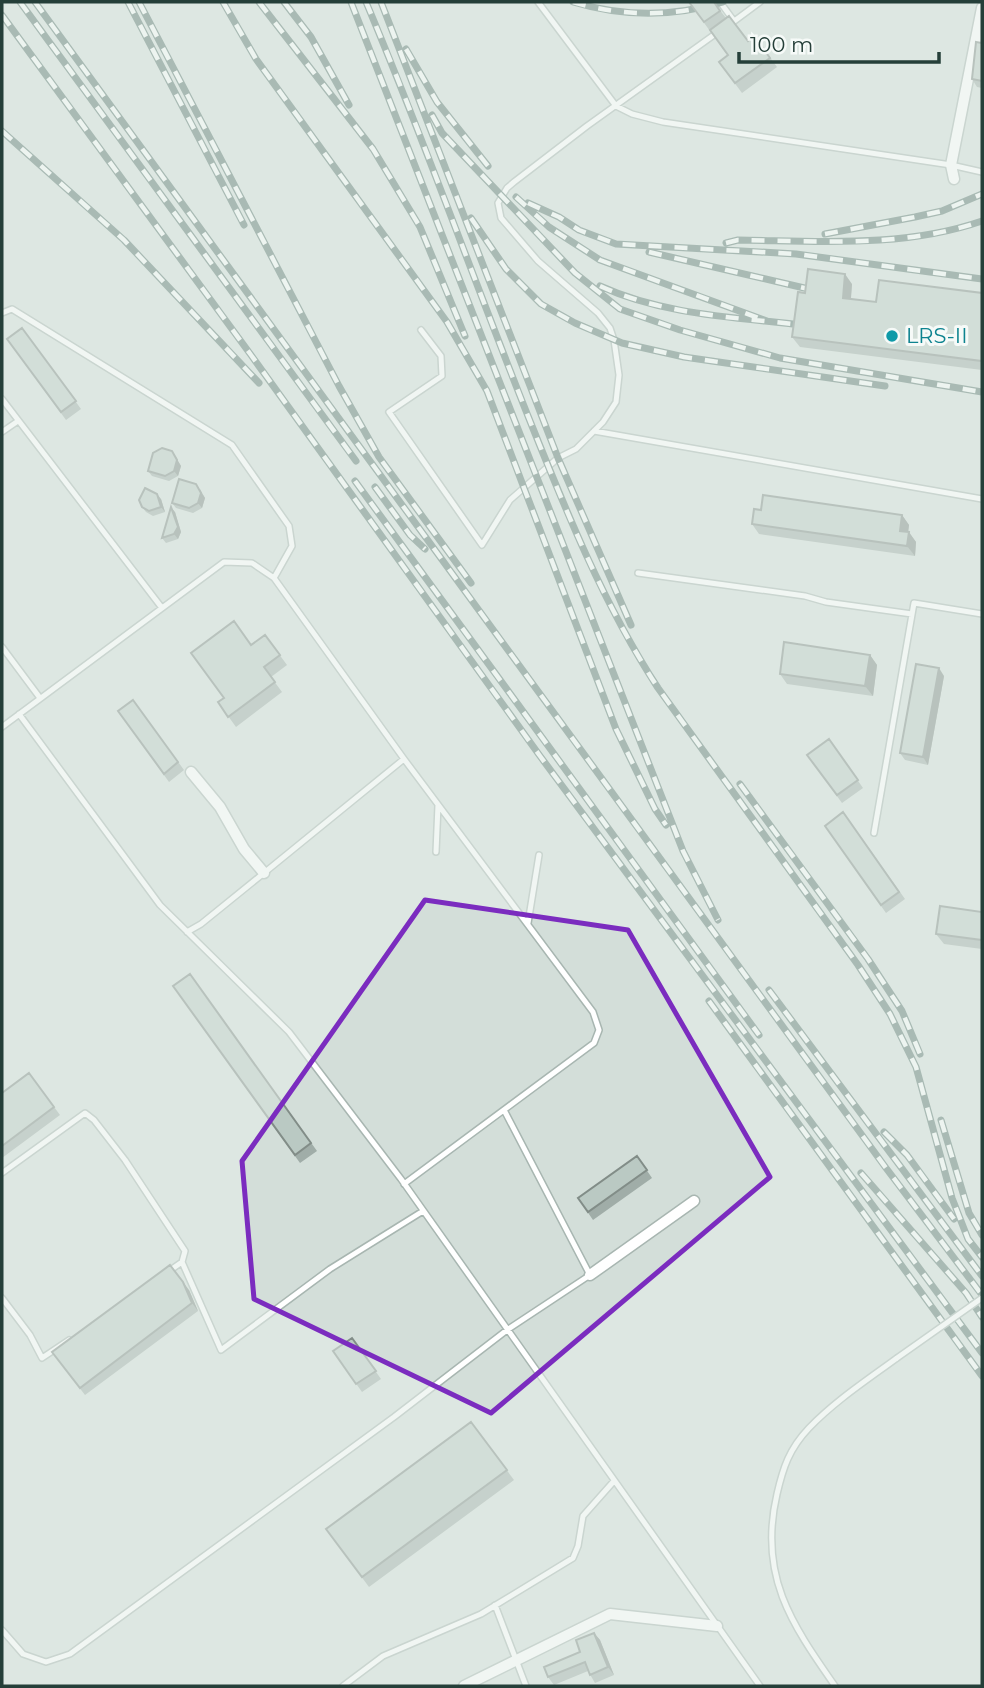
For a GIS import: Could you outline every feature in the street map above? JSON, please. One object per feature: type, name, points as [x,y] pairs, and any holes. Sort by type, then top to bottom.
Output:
[{"type":"street","points":[[954,179],[951,165],[982,8]]},
{"type":"street","points":[[191,772],[220,807],[244,849],[264,873]]},
{"type":"street","points":[[590,1275],[694,1201]]},
{"type":"street","points":[[464,1686],[610,1614],[717,1626]]},
{"type":"lane","points":[[538,2],[616,106],[632,114],[663,122],[951,165],[982,172]]},
{"type":"lane","points":[[720,2],[734,21]]},
{"type":"lane","points":[[421,330],[441,356],[442,376],[389,412],[482,545],[510,500],[558,458],[576,449],[594,431],[616,402],[619,375],[610,328],[598,313],[538,261],[501,218],[498,203],[506,188],[760,2]]},
{"type":"lane","points":[[2,313],[12,309],[232,445],[289,526],[292,547],[274,578]]},
{"type":"lane","points":[[2,399],[162,608]]},
{"type":"lane","points":[[2,432],[18,421]]},
{"type":"lane","points":[[594,431],[982,499]]},
{"type":"lane","points":[[2,727],[224,562],[252,564],[274,578],[404,759],[593,1012],[599,1030],[594,1043],[404,1184]]},
{"type":"lane","points":[[638,573],[912,614]]},
{"type":"lane","points":[[874,832],[914,603],[982,614]]},
{"type":"lane","points":[[2,647],[40,698]]},
{"type":"lane","points":[[19,714],[160,905],[289,1032],[404,1184],[760,1686]]},
{"type":"lane","points":[[187,932],[201,924],[404,759]]},
{"type":"lane","points":[[436,852],[438,805]]},
{"type":"lane","points":[[528,926],[527,918],[539,855]]},
{"type":"lane","points":[[2,1630],[23,1654],[34,1658],[47,1662],[70,1654],[394,1417],[507,1330],[590,1275],[504,1110]]},
{"type":"lane","points":[[2,1173],[85,1113],[94,1120],[125,1160],[185,1251],[182,1262],[161,1277]]},
{"type":"lane","points":[[182,1262],[221,1349],[330,1269],[423,1211]]},
{"type":"lane","points":[[2,1298],[30,1335],[42,1358],[74,1336]]},
{"type":"lane","points":[[835,1686],[802,1639],[780,1594],[770,1551],[774,1507],[785,1462],[808,1429],[841,1399],[982,1298]]},
{"type":"lane","points":[[343,1686],[383,1656],[420,1642],[495,1605],[573,1558],[583,1516],[614,1481]]},
{"type":"lane","points":[[495,1605],[526,1686]]},
{"type":"highlighted area","points":[[425,900],[628,930],[770,1177],[491,1413],[254,1299],[242,1161]]},
{"type":"shaded area","points":[[2,2],[982,2],[982,1686],[2,1686]]},
{"type":"building","points":[[689,2],[714,2],[720,11],[704,22]]},
{"type":"building","points":[[729,16],[748,41],[754,36],[770,58],[735,83],[719,62],[728,55],[710,30]]},
{"type":"building","points":[[976,42],[982,43],[982,81],[972,79]]},
{"type":"building","name":"LRS-II","points":[[808,269],[845,274],[843,298],[876,302],[879,280],[982,293],[982,361],[792,337],[798,292],[805,293]]},
{"type":"building","points":[[22,328],[76,401],[61,412],[7,339]]},
{"type":"building","points":[[162,448],[172,451],[177,460],[174,471],[165,476],[148,471],[153,453]]},
{"type":"building","points":[[179,479],[196,484],[201,493],[198,503],[189,508],[172,503]]},
{"type":"building","points":[[145,488],[157,494],[161,507],[149,511],[142,507],[139,500]]},
{"type":"building","points":[[763,495],[902,515],[900,531],[909,532],[907,546],[752,524],[754,509],[761,510]]},
{"type":"building","points":[[171,507],[178,527],[174,534],[162,538]]},
{"type":"building","points":[[234,621],[251,645],[265,635],[280,655],[264,667],[275,682],[228,717],[218,702],[224,698],[191,653]]},
{"type":"building","points":[[784,642],[870,655],[865,686],[780,674]]},
{"type":"building","points":[[916,664],[939,668],[923,757],[900,753]]},
{"type":"building","points":[[133,700],[178,762],[164,774],[118,711]]},
{"type":"building","points":[[829,739],[858,780],[837,795],[807,755]]},
{"type":"building","points":[[843,812],[899,892],[881,905],[825,826]]},
{"type":"building","points":[[940,906],[982,912],[982,940],[936,934]]},
{"type":"building","points":[[190,974],[311,1143],[295,1155],[173,986]]},
{"type":"building","points":[[29,1073],[54,1107],[2,1146],[2,1093]]},
{"type":"building","points":[[637,1156],[647,1170],[588,1212],[578,1198]]},
{"type":"building","points":[[170,1265],[183,1282],[192,1303],[80,1388],[52,1352]]},
{"type":"building","points":[[352,1338],[376,1371],[356,1384],[333,1351]]},
{"type":"building","points":[[471,1422],[507,1470],[362,1577],[326,1529]]},
{"type":"building","points":[[594,1633],[608,1667],[590,1675],[585,1662],[548,1677],[544,1667],[580,1652],[576,1640]]},
{"type":"railway","points":[[20,2],[356,461]]},
{"type":"railway","points":[[35,2],[886,1168],[982,1295]]},
{"type":"railway","points":[[128,2],[244,225]]},
{"type":"railway","points":[[139,2],[339,386],[379,457],[471,583]]},
{"type":"railway","points":[[223,2],[256,59],[447,322],[487,391],[616,729],[655,809],[666,825]]},
{"type":"railway","points":[[259,2],[373,149],[420,227],[465,336]]},
{"type":"railway","points":[[284,2],[311,37],[349,105]]},
{"type":"railway","points":[[351,2],[683,851],[718,920]]},
{"type":"railway","points":[[366,2],[540,447],[602,588],[658,688],[858,965],[890,1014],[916,1067],[952,1198],[968,1239],[982,1257]]},
{"type":"railway","points":[[381,2],[558,458],[631,625]]},
{"type":"railway","points":[[573,2],[630,13],[667,13],[723,2]]},
{"type":"railway","points":[[2,15],[540,756],[982,1353]]},
{"type":"railway","points":[[406,49],[437,102],[488,166]]},
{"type":"railway","points":[[432,115],[442,133],[575,273],[620,309],[680,330],[780,358],[982,392]]},
{"type":"railway","points":[[2,131],[124,240],[259,383]]},
{"type":"railway","points":[[825,234],[942,211],[982,194]]},
{"type":"railway","points":[[516,197],[549,227],[600,260],[767,321]]},
{"type":"railway","points":[[528,203],[559,217],[579,230],[616,244],[796,254],[982,279]]},
{"type":"railway","points":[[471,218],[506,269],[541,304],[575,323],[622,343],[684,357],[885,386]]},
{"type":"railway","points":[[726,243],[738,240],[830,242],[892,239],[922,236],[982,221]]},
{"type":"railway","points":[[649,252],[813,290]]},
{"type":"railway","points":[[600,286],[624,296],[674,309],[802,325]]},
{"type":"railway","points":[[355,481],[759,1035]]},
{"type":"railway","points":[[375,487],[410,535],[425,549]]},
{"type":"railway","points":[[740,784],[868,959],[902,1011],[920,1054]]},
{"type":"railway","points":[[769,990],[982,1276]]},
{"type":"railway","points":[[709,1001],[982,1376]]},
{"type":"railway","points":[[941,1120],[969,1213],[982,1235]]},
{"type":"railway","points":[[884,1132],[907,1155],[954,1219]]},
{"type":"railway","points":[[861,1173],[966,1293],[982,1317]]},
{"type":"place","name":"LRS-II","points":[[892,336]]}]
